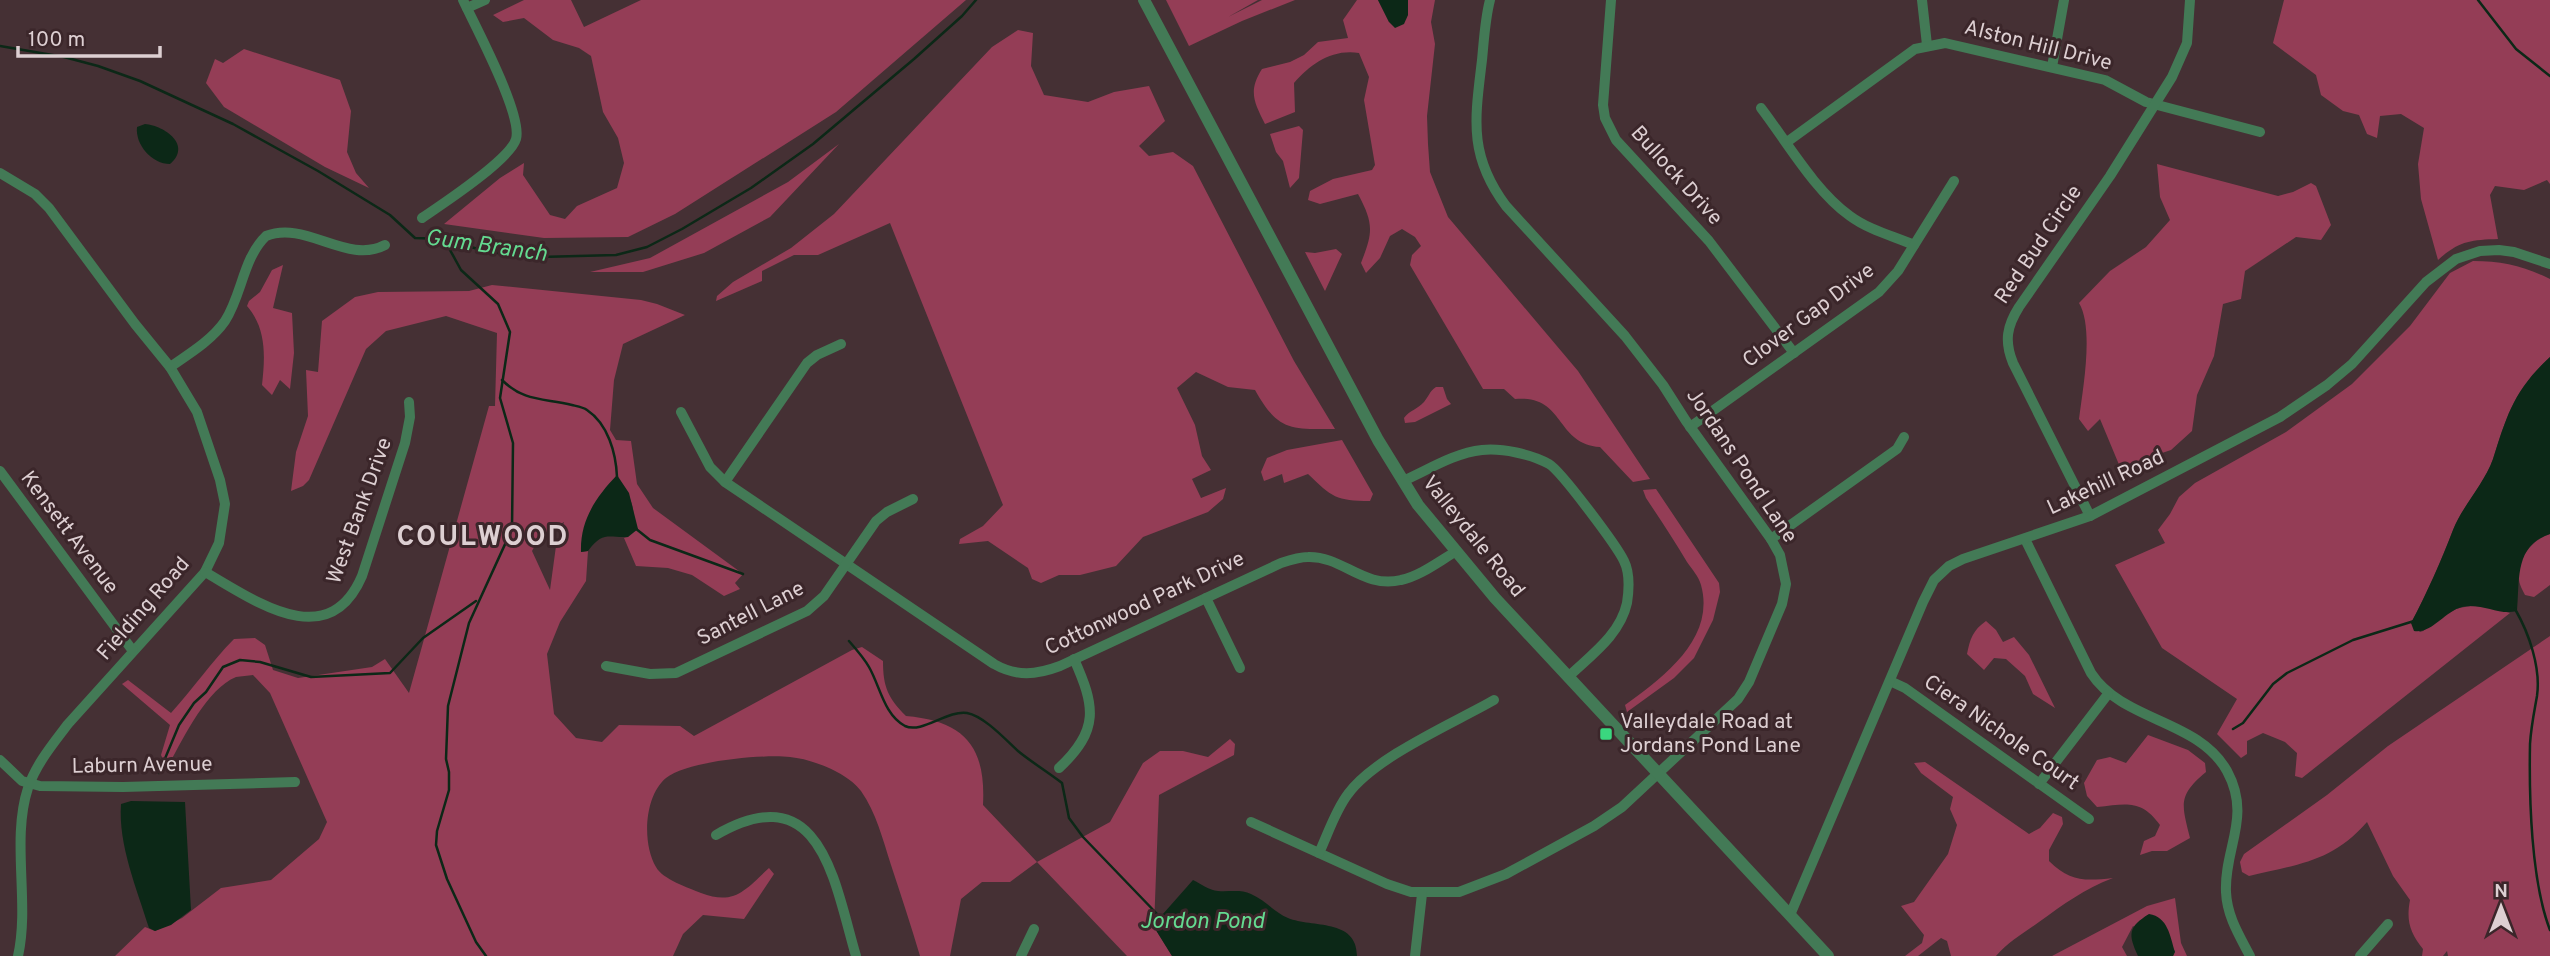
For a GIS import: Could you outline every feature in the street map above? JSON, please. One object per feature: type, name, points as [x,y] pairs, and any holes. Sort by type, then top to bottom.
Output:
[{"type":"street","points":[[422,218],[492,166],[516,140],[514,115],[465,4],[485,0]]},
{"type":"street","name":"Valleydale Road","points":[[1143,0],[1373,430],[1403,481],[1455,552],[1828,956]]},
{"type":"street","name":"Jordans Pond Lane","points":[[1251,822],[1394,887],[1422,894],[1458,892],[1506,874],[1608,817],[1738,699],[1749,682],[1782,604],[1787,584],[1780,555],[1771,539],[1663,385],[1625,336],[1490,185],[1482,164],[1476,126],[1490,0]]},
{"type":"street","name":"Bullock Drive","points":[[1611,0],[1603,105],[1610,130],[1616,140],[1709,241],[1794,353]]},
{"type":"street","points":[[1787,142],[1902,57],[1927,45],[1922,0]]},
{"type":"street","points":[[2052,67],[2064,0]]},
{"type":"street","name":"Red Bud Circle","points":[[2090,516],[2013,363],[2007,342],[2009,326],[2019,307],[2155,105],[2183,56],[2187,43],[2190,0]]},
{"type":"street","name":"Alston Hill Drive","points":[[1927,45],[1945,43],[2105,79],[2155,105],[2260,132]]},
{"type":"street","points":[[1761,108],[1832,200],[1851,217],[1914,245]]},
{"type":"street","name":"Fielding Road","points":[[2,177],[34,194],[50,208],[170,367],[197,412],[224,495],[225,516],[214,556],[205,572],[68,723],[29,784],[23,815],[21,933],[18,956]]},
{"type":"street","name":"Clover Gap Drive","points":[[1690,427],[1879,292],[1898,271],[1954,181]]},
{"type":"street","points":[[170,367],[200,346],[225,321],[253,254],[266,236],[295,232],[356,249],[377,249],[385,245]]},
{"type":"street","name":"Lakehill Road","points":[[1790,915],[1923,602],[1941,571],[1962,559],[2090,516],[2252,433],[2327,385],[2352,364],[2426,282],[2456,259],[2480,251],[2499,250],[2550,264]]},
{"type":"street","points":[[725,482],[807,363],[817,355],[841,344]]},
{"type":"street","name":"West Bank Drive","points":[[205,572],[283,614],[307,617],[320,615],[343,605],[362,576],[405,443],[410,417],[408,402]]},
{"type":"street","name":"Cottonwood Park Drive","points":[[681,412],[710,467],[725,482],[1007,671],[1035,674],[1074,659],[1281,563],[1300,557],[1321,558],[1361,577],[1394,582],[1422,572],[1455,552]]},
{"type":"street","points":[[1771,539],[1898,449],[1904,438]]},
{"type":"street","points":[[1403,481],[1456,456],[1483,450],[1529,456],[1551,465],[1564,479],[1625,562],[1629,584],[1627,605],[1616,630],[1569,677]]},
{"type":"street","name":"Kensett Avenue","points":[[0,471],[134,651]]},
{"type":"street","name":"Santell Lane","points":[[606,666],[663,674],[687,668],[816,606],[876,521],[887,512],[913,499]]},
{"type":"street","points":[[2025,538],[2091,673],[2108,694],[2203,744],[2227,771],[2236,796],[2238,820],[2225,888],[2227,907],[2250,956]]},
{"type":"street","points":[[1206,598],[1240,668]]},
{"type":"street","points":[[1059,768],[1076,752],[1090,715],[1087,687],[1074,659]]},
{"type":"street","name":"Ciera Nichole Court","points":[[1890,681],[1905,688],[2089,819]]},
{"type":"street","points":[[2039,784],[2108,694]]},
{"type":"street","points":[[1320,853],[1343,802],[1356,784],[1374,768],[1494,700]]},
{"type":"street","points":[[0,760],[15,776],[29,784]]},
{"type":"street","name":"Laburn Avenue","points":[[29,784],[112,787],[295,782]]},
{"type":"street","points":[[716,835],[733,825],[765,816],[793,823],[805,830],[821,848],[856,956]]},
{"type":"street","points":[[1415,956],[1422,894]]},
{"type":"street","points":[[2360,956],[2388,924]]},
{"type":"street","points":[[1021,956],[1034,929]]},
{"type":"shaded area","points":[[524,0],[571,0],[584,27],[641,0],[966,0],[836,112],[675,214],[628,237],[544,238],[444,224],[500,178],[524,163],[523,175],[550,215],[565,219],[577,206],[617,188],[624,163],[618,138],[603,112],[591,56],[579,48],[553,40],[524,18],[503,22],[493,15]]},
{"type":"shaded area","points":[[1166,0],[1258,0],[1228,17],[1262,0],[1295,0],[1189,46]]},
{"type":"shaded area","points":[[1357,0],[1378,0],[1389,22],[1408,15],[1408,0],[1435,0],[1431,22],[1435,44],[1427,116],[1428,144],[1430,172],[1448,217],[1578,371],[1650,479],[1633,482],[1600,447],[1585,444],[1575,438],[1543,404],[1515,399],[1504,389],[1483,389],[1410,265],[1412,255],[1421,246],[1415,237],[1402,229],[1390,236],[1380,258],[1366,273],[1361,263],[1370,228],[1367,213],[1358,194],[1320,204],[1308,200],[1310,191],[1333,179],[1372,170],[1375,165],[1364,100],[1369,77],[1359,53],[1339,53],[1322,59],[1307,70],[1294,83],[1295,112],[1265,124],[1254,96],[1255,84],[1262,69],[1290,62],[1304,55],[1318,42],[1348,38],[1343,20]]},
{"type":"shaded area","points":[[2284,0],[2550,0],[2550,184],[2547,180],[2524,190],[2495,186],[2490,195],[2498,239],[2465,243],[2438,260],[2421,199],[2418,164],[2424,128],[2401,114],[2380,116],[2377,138],[2367,134],[2359,115],[2343,111],[2321,95],[2316,75],[2273,43]]},
{"type":"shaded area","points":[[1018,30],[1033,33],[1031,66],[1044,95],[1088,102],[1114,92],[1149,86],[1165,121],[1139,146],[1149,156],[1173,152],[1193,166],[1294,361],[1335,429],[1307,429],[1287,425],[1271,413],[1255,390],[1228,387],[1196,372],[1177,388],[1195,425],[1202,456],[1211,470],[1192,479],[1201,498],[1226,488],[1223,499],[1208,512],[1143,537],[1116,566],[1080,575],[1059,575],[1041,583],[1032,579],[1028,568],[988,541],[959,544],[960,539],[983,526],[1003,505],[890,223],[818,255],[794,255],[762,271],[762,281],[716,301],[717,296],[733,282],[791,248],[834,214],[992,47]]},
{"type":"shaded area","points":[[244,49],[340,80],[351,111],[347,152],[356,173],[369,188],[325,167],[224,107],[206,83],[215,59],[223,63]]},
{"type":"shaded area","points":[[1299,126],[1303,130],[1299,178],[1290,188],[1283,161],[1276,152],[1270,134]]},
{"type":"shaded area","points":[[839,144],[770,217],[704,253],[643,272],[590,272],[650,258],[788,182]]},
{"type":"shaded area","points":[[2157,164],[2278,196],[2311,183],[2316,186],[2331,225],[2321,240],[2296,237],[2245,271],[2241,299],[2223,304],[2214,356],[2197,395],[2192,431],[2171,450],[2120,467],[2100,419],[2088,431],[2079,419],[2087,343],[2086,327],[2079,303],[2110,271],[2146,247],[2170,220],[2160,197]]},
{"type":"shaded area","points":[[1336,249],[1342,254],[1325,291],[1305,252]]},
{"type":"shaded area","points":[[2473,261],[2513,265],[2550,279],[2550,357],[2528,381],[2513,404],[2489,468],[2457,521],[2411,623],[2420,632],[2446,614],[2470,606],[2510,613],[2302,778],[2295,776],[2297,753],[2285,742],[2263,733],[2247,741],[2247,754],[2241,758],[2217,734],[2237,699],[2162,648],[2115,565],[2165,543],[2158,530],[2179,497],[2195,483],[2286,432],[2352,384],[2410,326],[2450,273]]},
{"type":"shaded area","points":[[283,265],[273,308],[292,313],[294,353],[290,389],[280,380],[272,395],[262,385],[263,344],[258,324],[247,306],[260,292],[272,270]]},
{"type":"shaded area","points":[[492,285],[641,300],[685,315],[623,344],[614,380],[610,430],[616,440],[631,441],[637,484],[653,508],[743,574],[735,583],[740,589],[724,596],[692,575],[668,568],[636,566],[624,538],[628,537],[633,522],[633,507],[629,497],[581,552],[588,551],[586,581],[560,622],[547,654],[554,714],[576,738],[602,742],[619,725],[680,726],[694,736],[862,647],[883,661],[888,692],[906,716],[943,724],[968,741],[981,767],[983,805],[1037,862],[1010,882],[982,882],[961,899],[950,956],[920,956],[879,826],[855,784],[819,764],[778,756],[726,760],[690,767],[666,778],[653,796],[647,821],[649,846],[656,867],[670,879],[701,893],[723,898],[746,889],[769,868],[774,874],[744,919],[703,915],[683,934],[673,956],[115,956],[145,927],[155,931],[182,918],[221,888],[271,880],[319,839],[327,822],[270,693],[253,675],[236,677],[215,692],[196,717],[167,768],[161,755],[170,725],[122,684],[128,680],[171,713],[234,639],[255,638],[265,645],[273,670],[298,678],[372,667],[385,659],[409,693],[489,406],[495,406],[497,333],[446,316],[386,331],[366,349],[309,480],[291,491],[296,452],[308,416],[306,370],[318,372],[322,321],[355,297],[378,292],[469,291]],"holes":[[[564,522],[556,546],[550,590],[532,551],[540,536]]]},
{"type":"shaded area","points":[[1436,387],[1443,387],[1451,404],[1415,422],[1405,423],[1404,418],[1422,404]]},
{"type":"shaded area","points":[[1342,440],[1373,494],[1370,501],[1335,496],[1308,474],[1284,483],[1282,474],[1264,481],[1261,472],[1267,458],[1287,450]]},
{"type":"shaded area","points":[[1656,489],[1719,583],[1720,592],[1713,620],[1694,658],[1674,678],[1627,712],[1625,705],[1669,669],[1693,640],[1701,623],[1704,605],[1699,579],[1643,490]]},
{"type":"shaded area","points":[[2550,534],[2550,585],[2534,597],[2525,595],[2519,579],[2520,564],[2532,545]]},
{"type":"shaded area","points":[[1986,621],[1996,630],[2003,642],[2014,637],[2029,655],[2055,708],[2033,694],[2025,676],[2006,659],[1994,658],[1984,670],[1967,654],[1973,635]]},
{"type":"shaded area","points":[[2550,636],[2550,956],[2448,956],[2447,951],[2443,956],[2422,956],[2423,949],[2410,926],[2410,900],[2393,876],[2367,822],[2341,846],[2314,860],[2249,876],[2242,872],[2240,862],[2244,854],[2327,795],[2388,746]]},
{"type":"shaded area","points":[[2148,735],[2188,750],[2205,763],[2206,772],[2190,788],[2184,802],[2190,838],[2167,851],[2152,851],[2140,855],[2144,841],[2155,836],[2160,825],[2146,811],[2133,805],[2097,807],[2087,796],[2084,783],[2097,760],[2110,757],[2126,763]]},
{"type":"shaded area","points":[[1230,739],[1235,744],[1234,755],[1159,795],[1154,927],[1172,956],[1127,956],[1037,862],[1110,822],[1143,763],[1160,751],[1183,751],[1208,757]]},
{"type":"shaded area","points":[[1925,762],[2029,834],[2040,828],[2053,813],[2062,817],[2063,824],[2049,850],[2049,861],[2064,873],[2078,878],[2113,878],[2066,903],[2011,942],[1996,956],[1951,956],[1947,941],[1941,938],[1918,956],[1905,956],[1922,943],[1924,935],[1901,906],[1914,902],[1948,854],[1957,825],[1950,809],[1953,797],[1921,773],[1914,763]]},
{"type":"shaded area","points":[[2175,898],[2181,943],[2187,956],[2173,956],[2175,951],[2133,926],[2122,947],[2127,956],[2052,956],[2147,906]]},
{"type":"water","points":[[1378,0],[1408,0],[1408,15],[1404,24],[1395,28]]},
{"type":"water","points":[[145,124],[168,133],[177,144],[176,157],[170,164],[157,161],[142,147],[137,127]]},
{"type":"water","points":[[2550,357],[2550,534],[2538,539],[2525,555],[2519,576],[2517,611],[2462,607],[2427,629],[2414,631],[2411,623],[2457,521],[2489,468],[2513,404],[2528,381]]},
{"type":"water","points":[[617,475],[629,493],[638,529],[628,537],[602,538],[588,551],[581,552],[586,519],[602,492]]},
{"type":"water","points":[[131,801],[185,802],[191,910],[171,925],[155,931],[149,928],[129,867],[122,835],[121,804]]},
{"type":"water","name":"Jordon Pond","points":[[1193,880],[1215,890],[1247,892],[1288,918],[1341,930],[1350,935],[1357,956],[1172,956],[1154,927],[1155,923]]},
{"type":"water","points":[[2149,914],[2160,919],[2167,928],[2175,952],[2173,956],[2138,956],[2132,932],[2137,923]]},
{"type":"waterway","name":"Gum Branch","points":[[0,46],[98,66],[140,81],[233,124],[390,215],[415,238],[444,239],[488,252],[540,257],[616,255],[647,247],[751,188],[813,144],[914,59],[976,0]]},
{"type":"waterway","name":"Gum Branch","points":[[2478,0],[2516,49],[2550,76]]},
{"type":"waterway","points":[[444,239],[461,270],[498,304],[510,332],[500,398],[513,443],[512,529],[469,623],[448,706],[446,759],[449,790],[437,831],[436,845],[447,879],[476,942],[486,956]]},
{"type":"waterway","points":[[502,380],[526,396],[580,407],[594,416],[610,440],[617,477]]},
{"type":"waterway","points":[[635,528],[650,540],[743,574]]},
{"type":"waterway","points":[[159,773],[179,725],[223,667],[240,660],[260,662],[311,677],[390,673],[423,638],[476,601]]},
{"type":"waterway","points":[[2515,609],[2529,640],[2537,674],[2537,696],[2530,744],[2531,813],[2535,864],[2550,930]]},
{"type":"waterway","points":[[2233,729],[2243,723],[2273,684],[2287,673],[2353,640],[2414,621]]},
{"type":"waterway","points":[[849,641],[869,667],[892,715],[905,726],[919,727],[959,713],[974,715],[1062,783],[1069,818],[1083,837],[1160,917]]},
{"type":"place","name":"Valleydale Road at Jordans Pond Lane","points":[[1606,734]]},
{"type":"district","name":"COULWOOD","points":[[483,538]]}]
